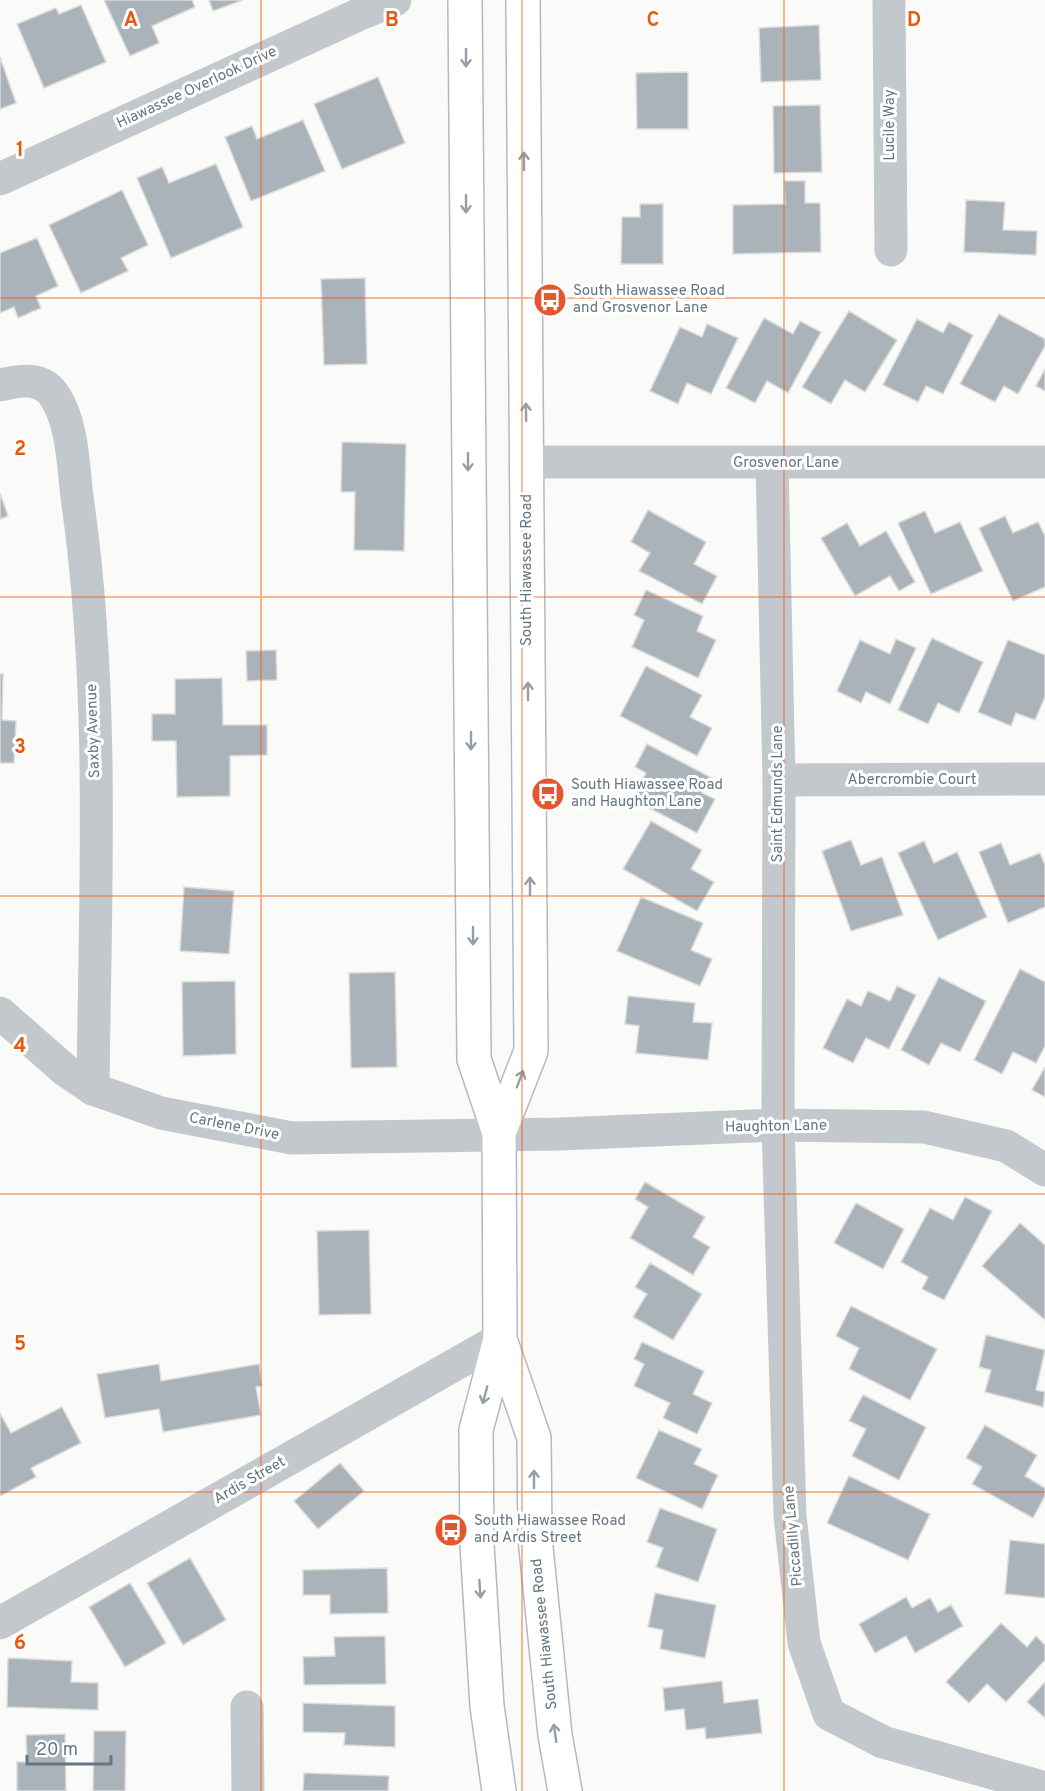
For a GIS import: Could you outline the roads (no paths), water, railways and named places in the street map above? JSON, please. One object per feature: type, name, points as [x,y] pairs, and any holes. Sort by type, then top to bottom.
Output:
[{"type":"street","name":"Hiawassee Overlook Drive","points":[[0,179],[395,0]]},
{"type":"street","name":"South Hiawassee Road","points":[[465,0],[474,1059],[499,1133],[500,1339],[476,1430],[477,1545],[487,1706],[499,1791]]},
{"type":"street","name":"South Hiawassee Road","points":[[499,1133],[531,1051],[523,0]]},
{"type":"street","name":"Lucile Way","points":[[889,0],[891,250]]},
{"type":"street","name":"Saxby Avenue","points":[[0,385],[23,380],[42,383],[55,397],[67,423],[89,585],[96,798],[93,1089]]},
{"type":"street","name":"Grosvenor Lane","points":[[526,462],[1045,462]]},
{"type":"street","name":"Saint Edmunds Lane","points":[[772,463],[778,780],[778,1125]]},
{"type":"street","name":"Abercrombie Court","points":[[778,780],[1045,779]]},
{"type":"street","name":"Carlene Drive","points":[[0,1013],[64,1070],[93,1089],[161,1113],[292,1138],[499,1133]]},
{"type":"street","name":"Haughton Lane","points":[[499,1133],[560,1134],[778,1125],[924,1127],[1005,1146],[1045,1170]]},
{"type":"street","name":"Piccadilly Lane","points":[[778,1125],[790,1516],[804,1643],[829,1714],[882,1742],[1045,1788]]},
{"type":"street","name":"South Hiawassee Road","points":[[500,1339],[534,1438],[535,1538],[555,1735],[565,1791]]},
{"type":"street","name":"Ardis Street","points":[[0,1623],[500,1339]]},
{"type":"street","points":[[247,1707],[248,1791]]},
{"type":"place","name":"South Hiawassee Road and Grosvenor Lane","points":[[550,300]]},
{"type":"place","name":"South Hiawassee Road and Haughton Lane","points":[[548,794]]},
{"type":"place","name":"South Hiawassee Road and Ardis Street","points":[[451,1530]]}]
